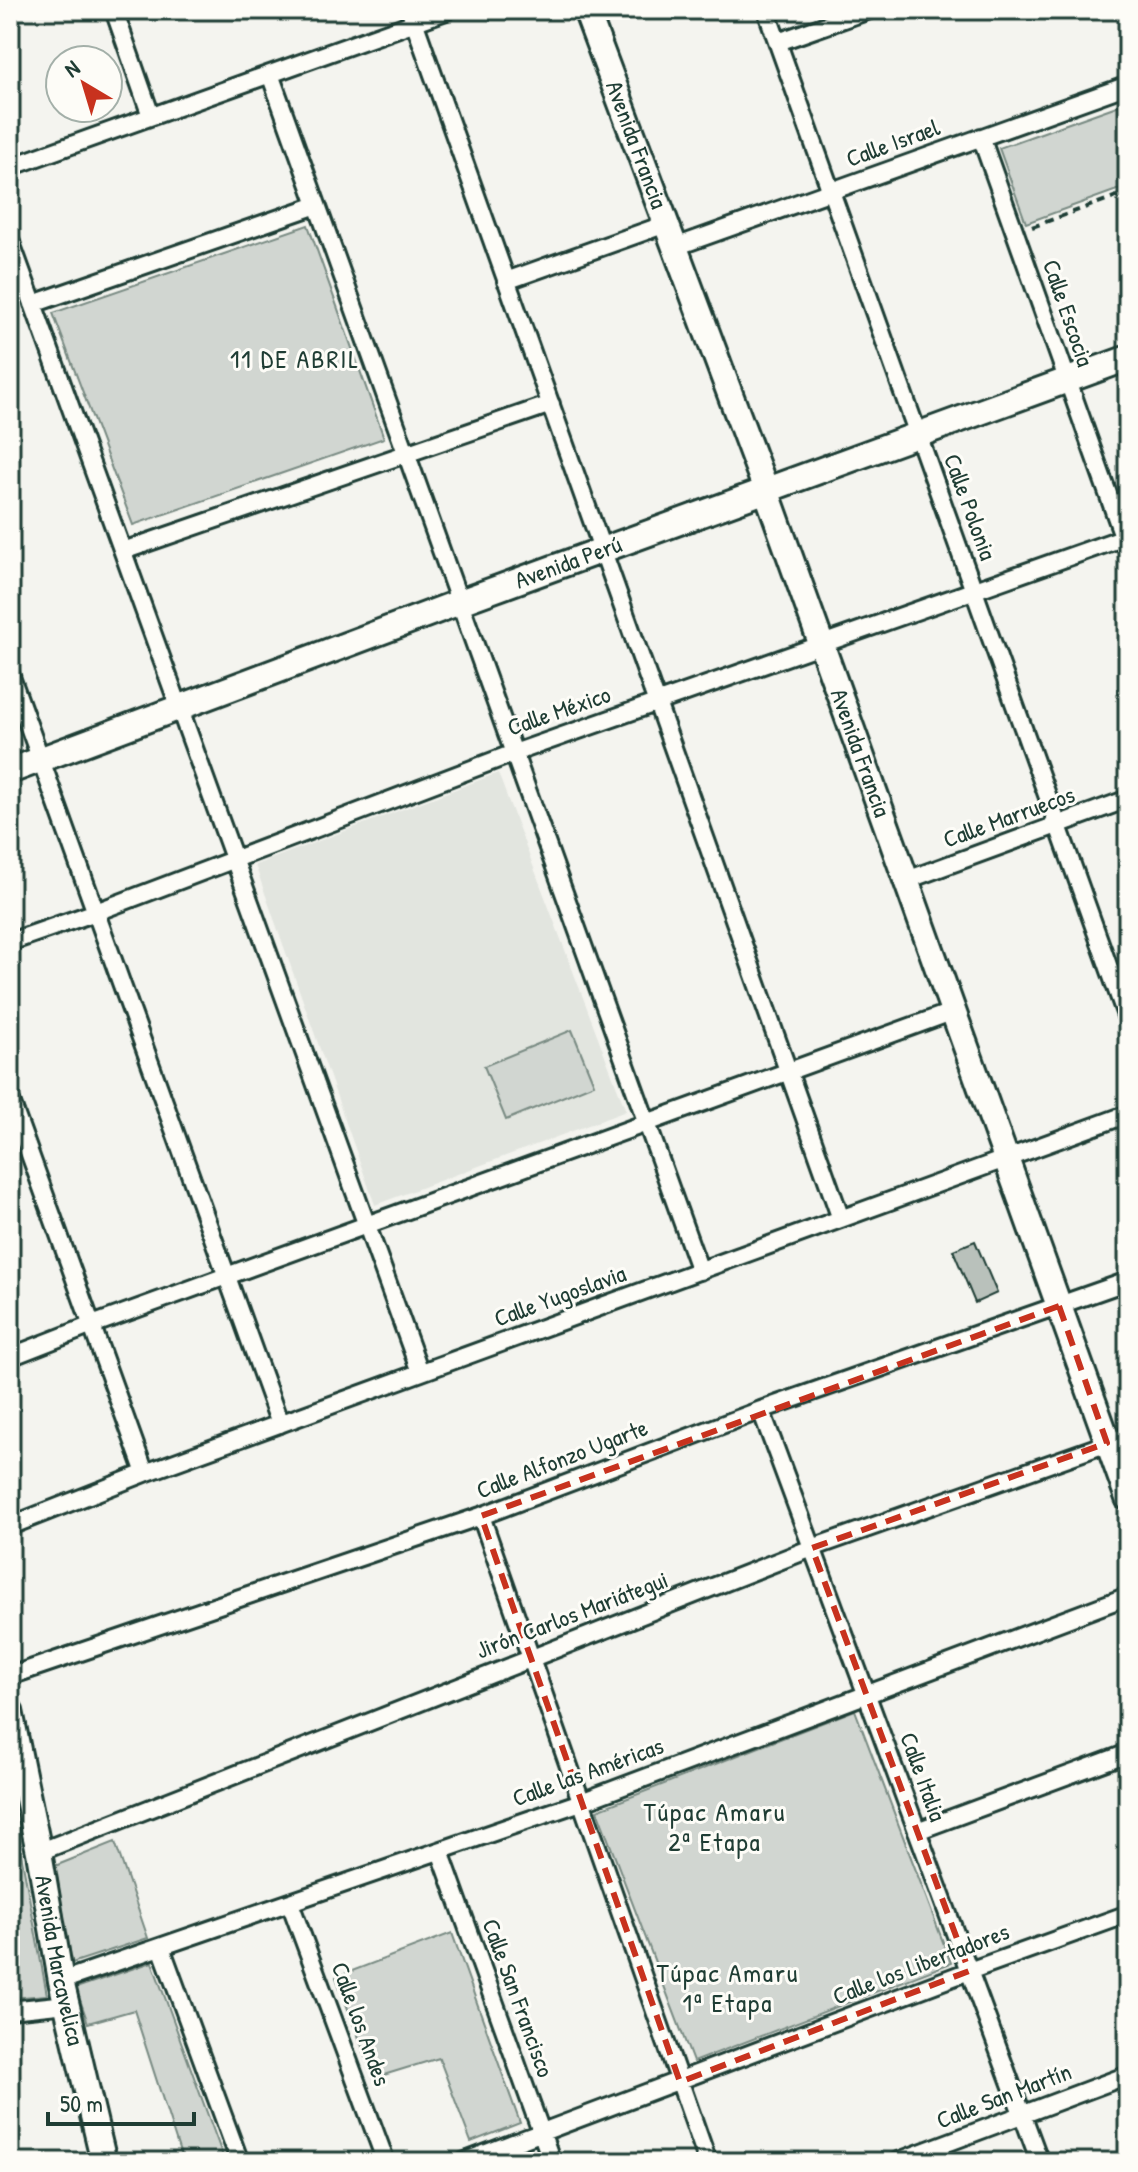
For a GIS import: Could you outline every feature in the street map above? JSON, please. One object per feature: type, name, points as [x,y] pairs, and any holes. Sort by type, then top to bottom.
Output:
[{"type":"street","points":[[114,10],[151,116]]},
{"type":"street","points":[[10,167],[270,74],[412,16],[449,10]]},
{"type":"street","name":"Avenida Francia","points":[[586,10],[766,490],[1059,1306],[1117,1440],[1128,1498]]},
{"type":"street","name":"Calle Polonia","points":[[766,10],[1128,1021]]},
{"type":"street","points":[[778,42],[869,10]]},
{"type":"street","points":[[412,16],[841,1219]]},
{"type":"street","points":[[270,74],[700,1271]]},
{"type":"street","name":"Calle Israel","points":[[675,247],[1128,85]]},
{"type":"street","name":"Calle Escocia","points":[[981,137],[1126,541]]},
{"type":"street","points":[[33,304],[317,205]]},
{"type":"street","points":[[506,281],[666,224]]},
{"type":"street","points":[[10,240],[420,1372]]},
{"type":"street","name":"Avenida Perú","points":[[10,771],[460,602],[1128,358]]},
{"type":"street","points":[[123,551],[551,404]]},
{"type":"street","name":"Calle México","points":[[10,942],[514,753],[974,591],[1126,541]]},
{"type":"street","points":[[10,674],[280,1424]]},
{"type":"street","name":"Calle Marruecos","points":[[907,880],[1128,799]]},
{"type":"street","points":[[10,1357],[954,1011]]},
{"type":"street","points":[[10,1099],[145,1473]]},
{"type":"street","name":"Calle Yugoslavia","points":[[10,1526],[145,1473],[1128,1114]]},
{"type":"street","name":"Calle Alfonzo Ugarte","points":[[10,1676],[481,1516],[761,1410],[1128,1281]]},
{"type":"street","name":"Calle Italia","points":[[761,1410],[1040,2162]]},
{"type":"street","name":"Jirón Carlos Mariátegui","points":[[39,1852],[812,1548],[1117,1440]]},
{"type":"street","points":[[481,1516],[708,2162]]},
{"type":"street","name":"Calle las Américas","points":[[10,2010],[64,1992],[161,1947],[581,1802],[1128,1596]]},
{"type":"street","name":"Avenida Marcavelica","points":[[10,1711],[64,1992],[104,2162]]},
{"type":"street","points":[[917,1831],[1128,1753]]},
{"type":"street","name":"Calle San Francisco","points":[[440,1851],[552,2162]]},
{"type":"street","name":"Calle los Andes","points":[[290,1903],[386,2162]]},
{"type":"street","name":"Calle los Libertadores","points":[[463,2162],[1128,1914]]},
{"type":"street","points":[[161,1947],[240,2162]]},
{"type":"street","name":"Calle San Martín","points":[[896,2162],[1128,2075]]},
{"type":"path","points":[[1015,233],[1128,192]]},
{"type":"highlighted area","points":[[1059,1306],[1107,1443],[812,1548],[969,1971],[680,2082],[481,1516]]},
{"type":"shaded area","points":[[1128,102],[1128,186],[1026,223],[999,148]]},
{"type":"shaded area","points":[[308,225],[384,438],[133,525],[53,313]]},
{"type":"shaded area","points":[[498,773],[626,1111],[375,1205],[255,865]]},
{"type":"shaded area","points":[[572,1030],[594,1084],[506,1120],[484,1066]]},
{"type":"shaded area","points":[[855,1710],[951,1963],[693,2062],[597,1810]]},
{"type":"shaded area","points":[[10,1793],[47,1995],[10,1998]]},
{"type":"shaded area","points":[[115,1842],[148,1938],[72,1963],[55,1866]]},
{"type":"shaded area","points":[[452,1933],[520,2123],[471,2142],[439,2058],[374,2078],[336,1977]]},
{"type":"shaded area","points":[[152,1962],[225,2162],[183,2162],[134,2010],[88,2023],[76,1988]]},
{"type":"building","points":[[975,1241],[997,1293],[975,1303],[953,1250]]},
{"type":"district","name":"11 DE ABRIL","points":[[295,359]]},
{"type":"district","name":"Túpac Amaru 2ª Etapa","points":[[715,1827]]},
{"type":"district","name":"Túpac Amaru 1ª Etapa","points":[[728,1988]]}]
